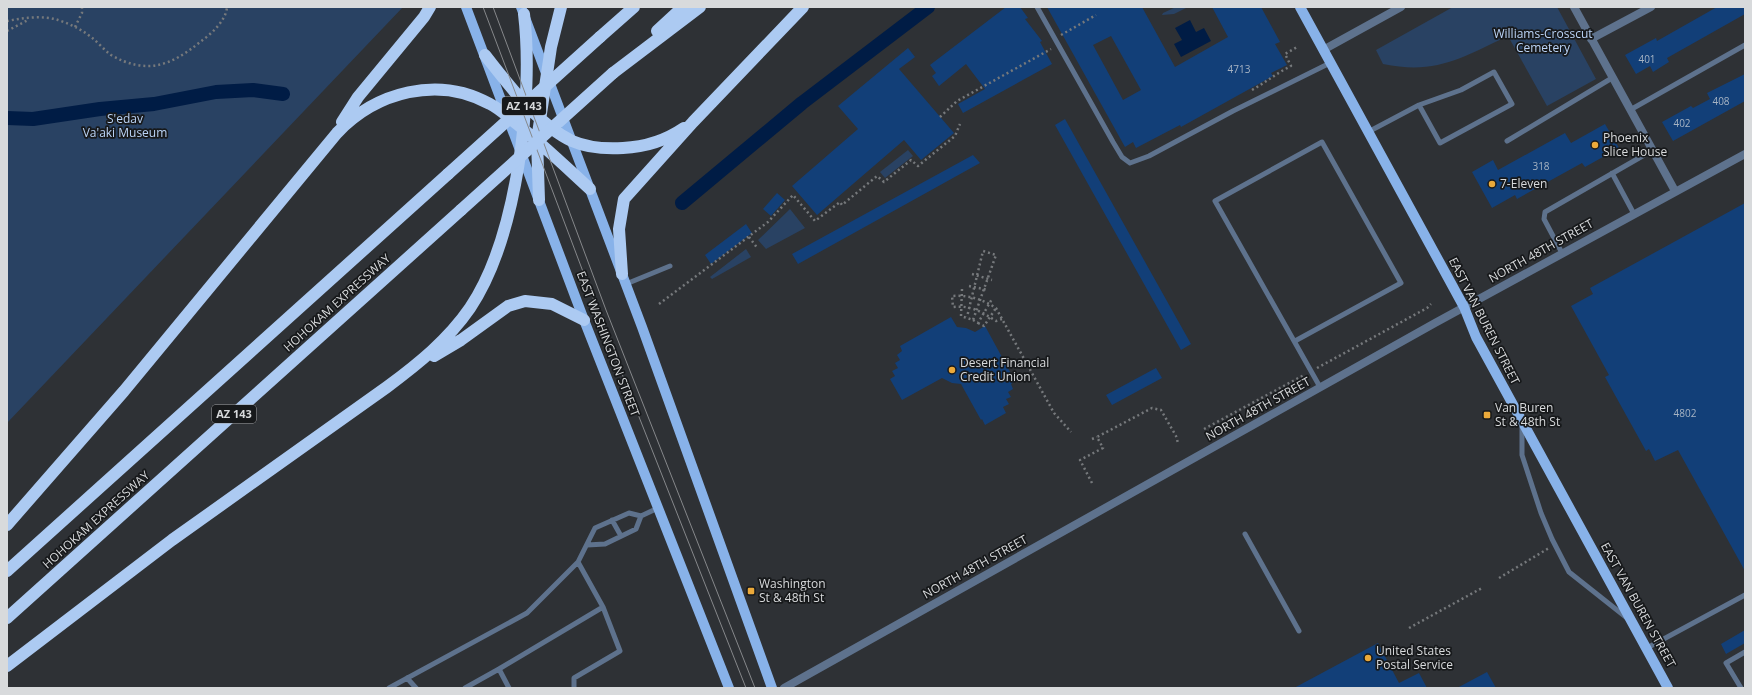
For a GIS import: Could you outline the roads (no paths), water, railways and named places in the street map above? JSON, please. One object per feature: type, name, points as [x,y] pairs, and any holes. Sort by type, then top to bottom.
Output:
[{"type":"highway","points":[[329,142],[358,97],[424,17],[430,7]]},
{"type":"highway","points":[[539,200],[537,140],[551,47],[560,7]]},
{"type":"highway","name":"HOHOKAM EXPRESSWAY","points":[[7,570],[634,7]]},
{"type":"highway","name":"HOHOKAM EXPRESSWAY","points":[[7,618],[613,73],[683,7]]},
{"type":"highway","points":[[613,73],[700,7]]},
{"type":"highway","points":[[624,279],[619,228],[624,199],[693,122],[803,7]]},
{"type":"highway","points":[[416,366],[452,330],[470,307],[483,285],[494,259],[506,220],[520,150],[526,103],[527,43],[522,11]]},
{"type":"highway","points":[[485,55],[546,124],[571,140],[603,148],[642,146],[672,136],[693,122]]},
{"type":"highway","points":[[7,525],[120,396],[329,142],[351,119],[371,105],[391,96],[412,91],[447,90],[470,96],[490,104],[507,116],[537,140],[590,190]]},
{"type":"highway","points":[[7,666],[172,540],[416,366],[461,340],[499,312],[516,303],[534,300],[552,304],[584,320]]},
{"type":"main road","name":"EAST WASHINGTON STREET","points":[[466,7],[584,320],[729,688]]},
{"type":"main road","name":"EAST VAN BUREN STREET","points":[[1300,7],[1464,307],[1476,337],[1668,688]]},
{"type":"main road","points":[[522,11],[624,279],[772,688]]},
{"type":"street","points":[[1323,50],[1401,7]]},
{"type":"street","points":[[1574,7],[1675,191]]},
{"type":"street","points":[[1592,39],[1651,7]]},
{"type":"street","name":"NORTH 48TH STREET","points":[[784,688],[1320,387],[1675,191],[1745,154]]},
{"type":"lane","points":[[1037,7],[1113,142],[1122,156],[1130,163],[1149,156],[1233,111],[1330,63]]},
{"type":"lane","points":[[1630,110],[1745,45]]},
{"type":"lane","points":[[1368,132],[1419,105],[1461,90],[1494,72],[1512,104],[1440,143],[1419,105]]},
{"type":"lane","points":[[1507,141],[1612,78]]},
{"type":"lane","points":[[1295,341],[1401,283],[1322,142],[1215,201],[1320,387]]},
{"type":"lane","points":[[1562,253],[1543,215],[1547,211],[1653,150]]},
{"type":"lane","points":[[1612,173],[1634,214]]},
{"type":"lane","points":[[624,279],[670,266]]},
{"type":"lane","points":[[1522,420],[1522,455],[1541,514],[1566,565],[1570,572],[1633,623]]},
{"type":"lane","points":[[389,688],[527,613],[578,562],[595,528],[629,513],[641,516],[658,508]]},
{"type":"lane","points":[[587,545],[605,544],[636,529],[641,516]]},
{"type":"lane","points":[[612,520],[621,536]]},
{"type":"lane","points":[[1245,534],[1300,631]]},
{"type":"lane","points":[[574,688],[574,678],[620,651],[603,607],[578,562]]},
{"type":"lane","points":[[1647,648],[1745,595]]},
{"type":"lane","points":[[465,688],[603,607]]},
{"type":"lane","points":[[1741,688],[1726,663],[1745,652]]},
{"type":"lane","points":[[499,669],[509,688]]},
{"type":"lane","points":[[407,678],[416,688]]},
{"type":"waterway","points":[[682,203],[802,103],[928,7]]},
{"type":"waterway","points":[[7,118],[33,119],[100,109],[154,104],[216,92],[253,90],[283,94]]},
{"type":"tram line","points":[[483,7],[613,351],[746,688]]},
{"type":"tram line","points":[[493,7],[606,310],[755,688]]},
{"type":"place","name":"Phoenix Slice House","points":[[1595,145]]},
{"type":"place","name":"7-Eleven","points":[[1492,184]]},
{"type":"place","name":"Desert Financial Credit Union","points":[[952,370]]},
{"type":"place","name":"Van Buren St & 48th St","points":[[1487,415]]},
{"type":"place","name":"Washington St & 48th St","points":[[751,591]]},
{"type":"place","name":"United States Postal Service","points":[[1368,658]]},
{"type":"park label","name":"Williams-Crosscut Cemetery","points":[[1543,41]]},
{"type":"park label","name":"S'edav Va'aki Museum","points":[[125,126]]}]
